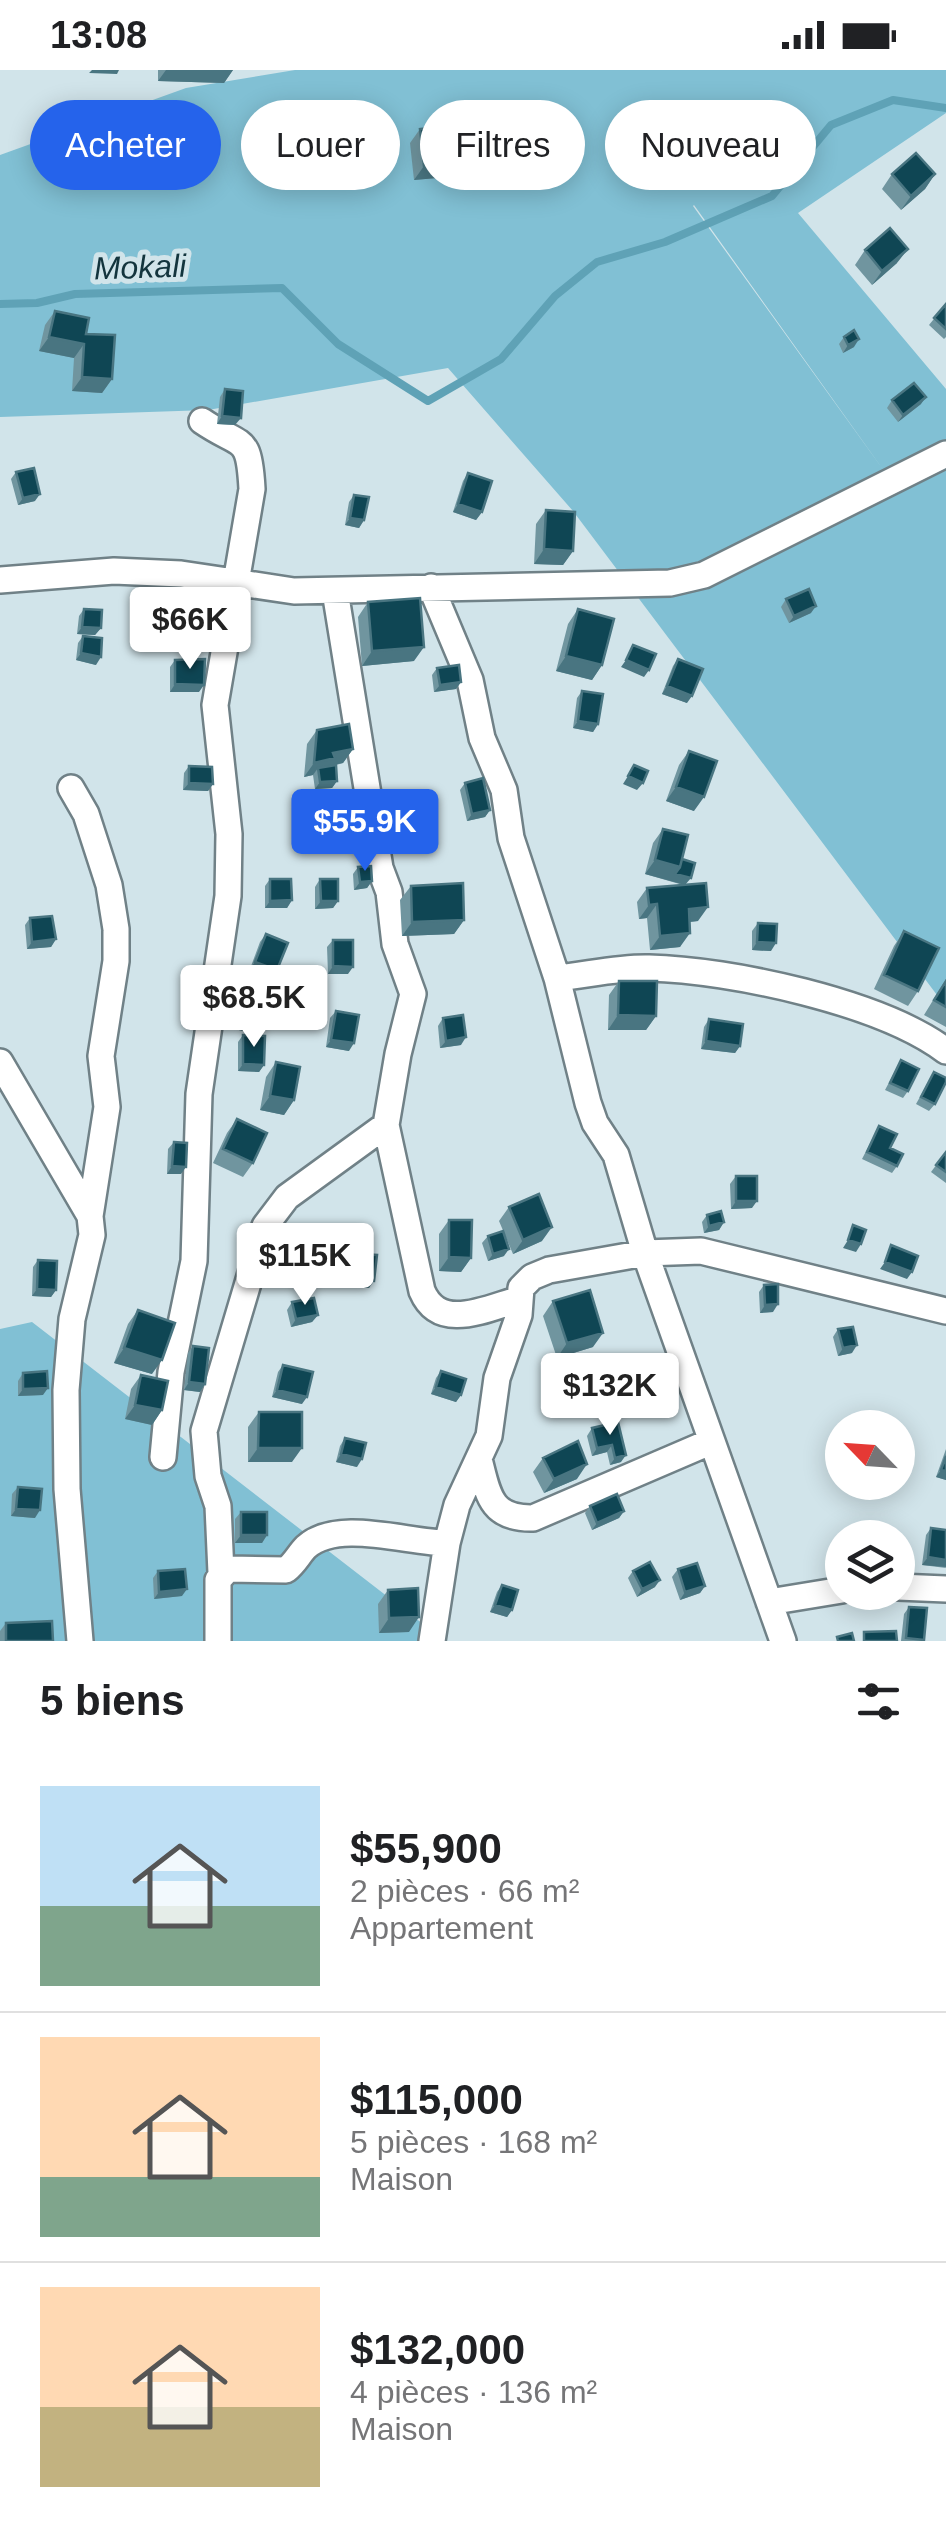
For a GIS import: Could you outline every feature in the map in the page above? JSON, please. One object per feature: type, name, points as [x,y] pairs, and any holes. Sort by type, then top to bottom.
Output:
[{"type":"street","points":[[162,1457],[171,1372],[194,1261],[198,1094],[228,896],[228,834],[214,704],[250,506],[252,465],[242,445],[202,422]]},
{"type":"street","points":[[0,580],[114,570],[181,574],[294,592],[639,586],[704,574],[946,454]]},
{"type":"street","points":[[431,588],[470,680],[482,738],[504,790],[511,838],[556,978],[588,1103],[595,1123],[616,1155],[645,1253],[782,1641]]},
{"type":"street","points":[[336,590],[380,868],[389,892],[395,944],[414,994],[398,1054],[386,1126],[428,1303],[437,1312],[465,1314],[520,1299]]},
{"type":"street","points":[[70,788],[86,814],[109,885],[116,928],[116,961],[101,1056],[107,1107],[90,1216],[92,1234],[72,1319],[66,1390],[67,1490],[80,1641]]},
{"type":"street","points":[[556,978],[646,968],[708,974],[793,990],[848,1006],[889,1020],[946,1051]]},
{"type":"street","points":[[0,1062],[90,1216]]},
{"type":"street","points":[[218,1641],[218,1506],[208,1476],[204,1431],[264,1226],[287,1197],[386,1126]]},
{"type":"street","points":[[432,1641],[447,1542],[457,1505],[490,1436],[497,1378],[519,1315],[521,1288],[532,1278],[549,1270],[645,1253],[718,1253],[946,1311]]},
{"type":"street","points":[[480,1459],[488,1492],[498,1509],[514,1518],[532,1518],[710,1442]]},
{"type":"street","points":[[221,1573],[228,1569],[286,1570],[304,1548],[320,1538],[346,1533],[420,1543],[447,1542]]},
{"type":"street","points":[[915,1588],[946,1589]]},
{"type":"street","points":[[769,1602],[825,1593]]},
{"type":"shaded area","points":[[295,70],[946,70],[946,113],[798,213],[946,389],[946,1007],[573,511],[448,368],[208,410],[0,417],[0,155],[30,144],[30,190],[221,190],[221,100],[153,100],[186,88]],"holes":[[[694,205],[887,475],[693,206]]]},
{"type":"shaded area","points":[[32,1322],[445,1641],[0,1641],[0,1329]]},
{"type":"building","points":[[916,153],[935,174],[911,196],[892,174]]},
{"type":"building","points":[[890,228],[908,249],[882,271],[865,250]]},
{"type":"building","points":[[946,304],[946,329],[934,318]]},
{"type":"building","points":[[55,311],[89,318],[86,334],[115,335],[112,379],[82,377],[84,344],[49,337]]},
{"type":"building","points":[[854,330],[859,339],[848,345],[844,337]]},
{"type":"building","points":[[914,383],[926,397],[903,415],[892,400]]},
{"type":"building","points":[[225,389],[243,391],[241,418],[222,416]]},
{"type":"building","points":[[34,468],[40,494],[23,498],[16,472]]},
{"type":"building","points":[[468,473],[492,481],[482,512],[458,504]]},
{"type":"building","points":[[354,495],[369,497],[364,520],[350,518]]},
{"type":"building","points":[[546,510],[575,512],[573,551],[544,549]]},
{"type":"building","points":[[809,589],[816,606],[794,616],[786,599]]},
{"type":"building","points":[[420,598],[424,647],[372,651],[368,602]]},
{"type":"building","points":[[84,609],[102,610],[101,628],[82,627]]},
{"type":"building","points":[[578,609],[614,619],[602,665],[566,656]]},
{"type":"building","points":[[83,636],[102,638],[101,657],[81,653]]},
{"type":"building","points":[[633,645],[656,654],[649,670],[626,660]]},
{"type":"building","points":[[205,659],[204,685],[175,684],[175,660]]},
{"type":"building","points":[[678,659],[703,669],[692,696],[667,686]]},
{"type":"building","points":[[459,665],[461,682],[440,685],[437,668]]},
{"type":"building","points":[[582,691],[603,694],[598,724],[578,721]]},
{"type":"building","points":[[349,724],[353,749],[314,763],[317,730]]},
{"type":"building","points":[[689,751],[717,761],[704,797],[676,787]]},
{"type":"building","points":[[336,765],[337,781],[320,782],[318,768]]},
{"type":"building","points":[[634,765],[648,771],[643,783],[628,776]]},
{"type":"building","points":[[189,766],[212,767],[213,784],[189,783]]},
{"type":"building","points":[[483,778],[490,810],[472,814],[465,783]]},
{"type":"building","points":[[353,805],[355,835],[319,838],[317,808]]},
{"type":"building","points":[[663,829],[688,835],[680,867],[655,860]]},
{"type":"building","points":[[682,859],[695,863],[691,878],[675,874]]},
{"type":"building","points":[[371,866],[372,881],[360,882],[358,867]]},
{"type":"building","points":[[270,879],[291,879],[292,900],[270,901]]},
{"type":"building","points":[[320,879],[338,879],[338,901],[321,901]]},
{"type":"building","points":[[463,883],[464,920],[412,922],[411,886]]},
{"type":"building","points":[[706,883],[708,907],[689,909],[690,933],[660,936],[657,904],[649,905],[647,888]]},
{"type":"building","points":[[52,916],[56,939],[32,942],[30,918]]},
{"type":"building","points":[[758,923],[777,924],[776,943],[757,942]]},
{"type":"building","points":[[904,931],[939,948],[918,991],[884,975]]},
{"type":"building","points":[[266,934],[288,943],[277,970],[255,962]]},
{"type":"building","points":[[333,940],[353,940],[353,967],[333,966]]},
{"type":"building","points":[[245,976],[272,981],[265,1019],[238,1014]]},
{"type":"building","points":[[619,981],[657,981],[656,1016],[618,1015]]},
{"type":"building","points":[[946,981],[946,1007],[934,1000]]},
{"type":"building","points":[[336,1011],[359,1015],[354,1043],[331,1040]]},
{"type":"building","points":[[463,1015],[466,1037],[446,1041],[443,1018]]},
{"type":"building","points":[[709,1019],[743,1024],[740,1046],[706,1041]]},
{"type":"building","points":[[243,1035],[265,1036],[264,1065],[243,1064]]},
{"type":"building","points":[[901,1060],[919,1069],[908,1091],[890,1083]]},
{"type":"building","points":[[276,1062],[300,1067],[294,1100],[270,1096]]},
{"type":"building","points":[[934,1072],[946,1078],[935,1104],[921,1097]]},
{"type":"building","points":[[237,1119],[267,1133],[253,1163],[223,1149]]},
{"type":"building","points":[[879,1126],[897,1134],[890,1148],[903,1154],[897,1166],[867,1152]]},
{"type":"building","points":[[174,1142],[187,1143],[186,1167],[172,1166]]},
{"type":"building","points":[[946,1152],[946,1172],[936,1165]]},
{"type":"building","points":[[736,1176],[757,1176],[757,1201],[736,1201]]},
{"type":"building","points":[[539,1194],[552,1227],[523,1240],[509,1207]]},
{"type":"building","points":[[721,1211],[724,1222],[709,1226],[707,1215]]},
{"type":"building","points":[[449,1220],[472,1220],[471,1258],[449,1257]]},
{"type":"building","points":[[853,1225],[866,1230],[861,1244],[848,1240]]},
{"type":"building","points":[[503,1231],[509,1249],[493,1254],[488,1236]]},
{"type":"building","points":[[891,1245],[918,1256],[912,1272],[885,1262]]},
{"type":"building","points":[[360,1254],[377,1255],[374,1281],[357,1280]]},
{"type":"building","points":[[38,1260],[57,1261],[56,1290],[37,1289]]},
{"type":"building","points":[[778,1284],[778,1304],[765,1305],[764,1285]]},
{"type":"building","points":[[590,1290],[603,1333],[567,1343],[553,1301]]},
{"type":"building","points":[[314,1298],[318,1315],[296,1319],[292,1302]]},
{"type":"building","points":[[138,1310],[175,1323],[162,1360],[124,1348]]},
{"type":"building","points":[[853,1327],[857,1345],[843,1348],[838,1329]]},
{"type":"building","points":[[193,1346],[209,1348],[205,1384],[189,1382]]},
{"type":"building","points":[[283,1365],[313,1372],[307,1397],[277,1390]]},
{"type":"building","points":[[47,1371],[48,1388],[23,1389],[23,1373]]},
{"type":"building","points":[[441,1371],[466,1379],[461,1395],[436,1387]]},
{"type":"building","points":[[141,1375],[168,1381],[162,1410],[135,1405]]},
{"type":"building","points":[[259,1412],[302,1412],[302,1448],[258,1448]]},
{"type":"building","points":[[618,1422],[626,1455],[615,1458],[612,1445],[597,1448],[592,1428]]},
{"type":"building","points":[[345,1438],[366,1443],[362,1459],[341,1454]]},
{"type":"building","points":[[578,1441],[587,1464],[554,1479],[543,1458]]},
{"type":"building","points":[[18,1487],[42,1489],[40,1510],[16,1509]]},
{"type":"building","points":[[617,1494],[624,1511],[597,1523],[590,1506]]},
{"type":"building","points":[[241,1512],[267,1512],[267,1535],[241,1535]]},
{"type":"building","points":[[931,1528],[946,1530],[946,1560],[928,1557]]},
{"type":"building","points":[[650,1562],[660,1580],[642,1589],[633,1571]]},
{"type":"building","points":[[697,1563],[705,1586],[685,1592],[678,1569]]},
{"type":"building","points":[[185,1569],[187,1589],[159,1592],[158,1571]]},
{"type":"building","points":[[502,1585],[518,1590],[512,1610],[495,1605]]},
{"type":"building","points":[[418,1588],[419,1617],[389,1618],[388,1590]]},
{"type":"building","points":[[927,1608],[924,1640],[906,1638],[909,1610]]},
{"type":"building","points":[[52,1621],[53,1641],[6,1641],[6,1623]]},
{"type":"building","points":[[896,1631],[897,1641],[864,1641],[864,1632]]},
{"type":"building","points":[[852,1633],[854,1641],[838,1641],[837,1637]]},
{"type":"waterway","name":"Mokali","points":[[0,304],[37,303],[75,294],[282,288],[338,344],[428,401],[501,359],[555,296],[597,262],[665,242],[772,196],[831,125],[893,100],[946,108]]}]
